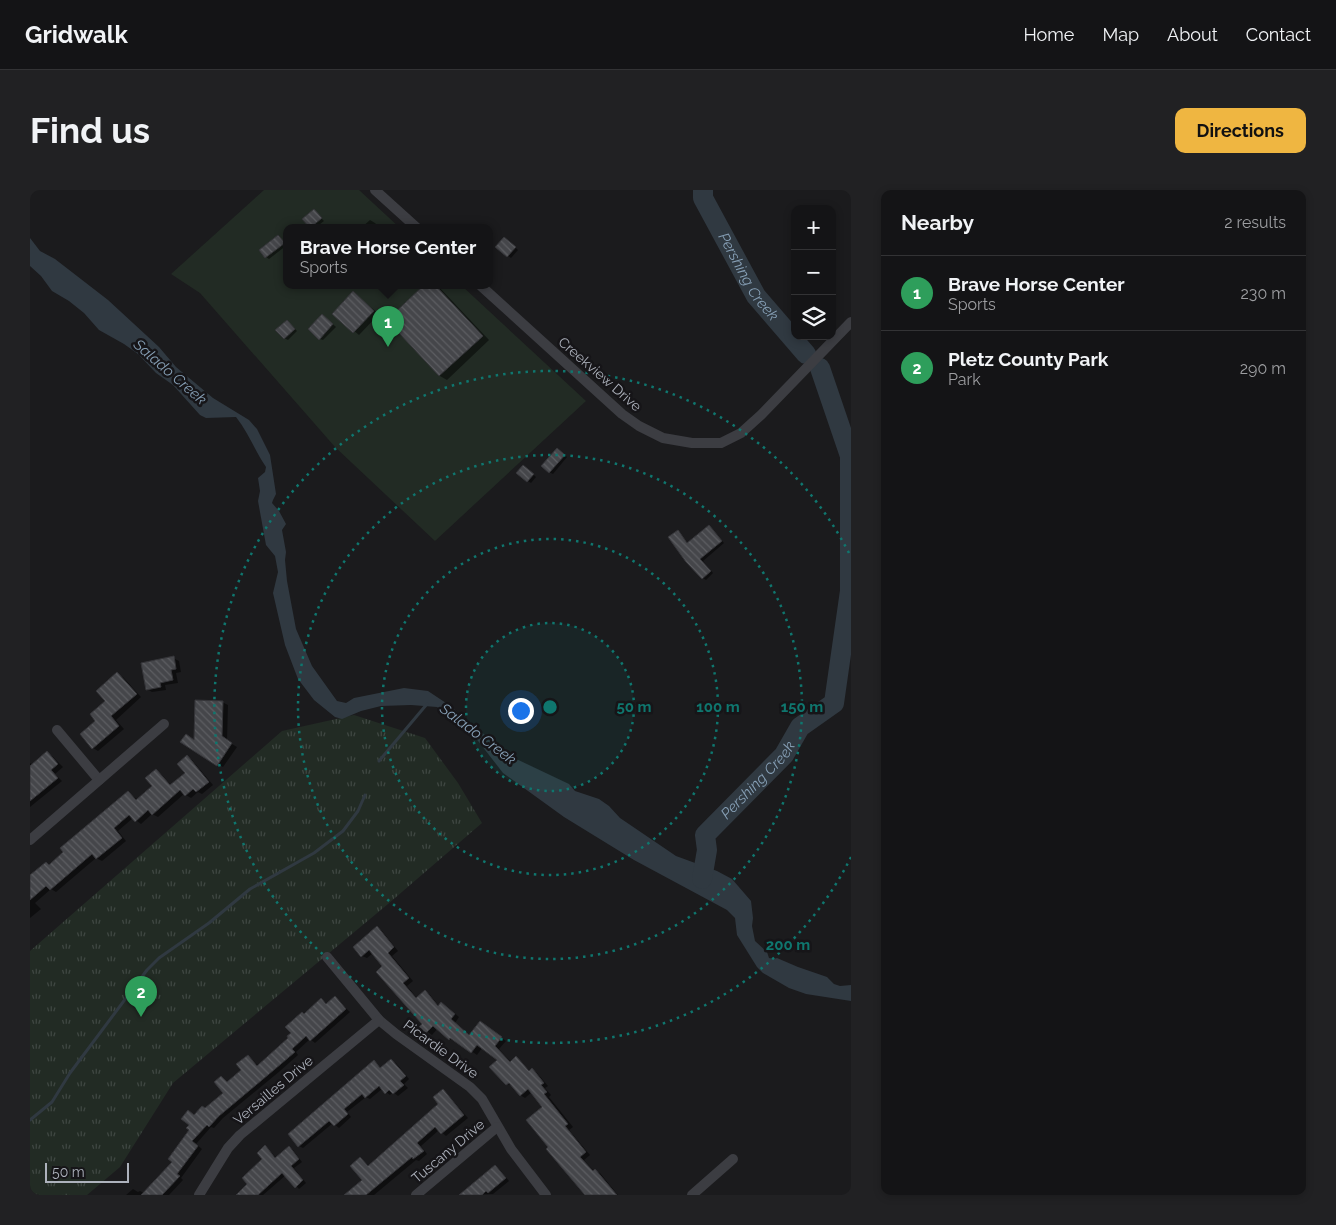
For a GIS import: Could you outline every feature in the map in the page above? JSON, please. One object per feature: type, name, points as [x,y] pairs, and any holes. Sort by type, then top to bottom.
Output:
[{"type":"street","points":[[375,190],[413,224]]},
{"type":"street","name":"Creekview Drive","points":[[484,289],[622,414],[639,426],[663,438],[692,443],[721,443],[741,433],[761,415],[851,322]]},
{"type":"street","points":[[30,840],[164,724]]},
{"type":"street","points":[[57,730],[99,780]]},
{"type":"street","name":"Picardie Drive","points":[[327,957],[380,1020],[396,1034],[470,1087],[482,1099],[511,1149],[546,1195]]},
{"type":"street","name":"Versailles Drive","points":[[199,1195],[228,1148],[240,1135],[380,1020]]},
{"type":"street","name":"Tuscany Drive","points":[[416,1195],[497,1127]]},
{"type":"street","points":[[692,1195],[733,1159]]},
{"type":"green space","points":[[264,190],[359,190],[396,224],[283,224],[283,289],[465,289],[586,401],[435,541],[335,447],[200,293],[171,274]]},
{"type":"green space","points":[[354,715],[425,738],[458,783],[482,823],[173,1083],[120,1167],[87,1195],[30,1195],[30,951],[282,731]]},
{"type":"water","name":"Salado Creek","points":[[30,238],[40,251],[55,259],[108,300],[159,347],[176,367],[213,398],[249,420],[257,429],[270,455],[276,494],[272,503],[286,524],[282,530],[286,552],[287,581],[296,629],[312,666],[337,701],[346,703],[354,698],[404,688],[428,691],[449,705],[510,756],[569,784],[575,791],[599,799],[609,806],[620,818],[676,856],[717,871],[732,879],[751,901],[755,941],[767,952],[769,958],[777,958],[827,977],[834,984],[840,986],[851,985],[851,1001],[806,994],[789,988],[763,973],[757,967],[737,935],[735,918],[727,910],[634,860],[564,817],[503,773],[475,737],[437,707],[411,705],[381,706],[361,711],[342,719],[335,717],[314,700],[298,679],[285,645],[273,593],[278,572],[275,556],[266,545],[258,501],[260,491],[258,478],[265,472],[266,467],[244,429],[236,417],[206,418],[200,415],[173,385],[156,373],[138,354],[99,330],[84,313],[52,291],[41,276],[30,266]]},
{"type":"building","points":[[314,209],[322,218],[315,224],[306,224],[302,219]]},
{"type":"building","points":[[278,235],[283,241],[283,244],[265,258],[259,250]]},
{"type":"building","points":[[504,237],[516,247],[507,257],[495,247]]},
{"type":"building","points":[[420,289],[439,289],[483,336],[439,376],[387,320]]},
{"type":"building","points":[[353,291],[374,311],[353,333],[332,314]]},
{"type":"building","points":[[322,314],[333,324],[319,340],[308,329]]},
{"type":"building","points":[[287,320],[295,329],[284,339],[275,330]]},
{"type":"building","points":[[557,448],[565,455],[549,473],[541,466]]},
{"type":"building","points":[[523,465],[534,474],[527,482],[516,473]]},
{"type":"building","points":[[709,525],[722,541],[700,559],[711,571],[702,579],[686,562],[668,537],[678,530],[687,543]]},
{"type":"building","points":[[174,656],[176,669],[171,670],[173,680],[160,683],[161,687],[146,690],[141,663]]},
{"type":"building","points":[[117,672],[137,694],[111,716],[119,726],[92,749],[80,734],[95,721],[90,714],[105,701],[96,691]]},
{"type":"building","points":[[195,700],[223,701],[222,736],[232,743],[217,766],[180,742],[186,734],[194,740]]},
{"type":"building","points":[[47,751],[58,764],[51,770],[58,778],[30,801],[30,766]]},
{"type":"building","points":[[187,755],[209,782],[196,792],[193,789],[185,796],[180,790],[152,815],[148,810],[135,822],[129,815],[114,828],[122,838],[96,859],[92,854],[50,890],[46,886],[30,900],[30,875],[46,862],[49,865],[63,852],[60,848],[128,791],[136,800],[152,786],[145,778],[156,769],[170,785],[185,773],[177,764]]},
{"type":"building","points":[[377,926],[394,947],[388,953],[409,978],[403,983],[416,998],[425,990],[438,1006],[441,1002],[455,1014],[451,1019],[469,1035],[480,1021],[502,1037],[495,1046],[510,1062],[516,1056],[529,1071],[532,1068],[544,1083],[541,1085],[547,1092],[544,1094],[568,1124],[565,1126],[586,1152],[580,1157],[593,1171],[595,1169],[617,1195],[585,1195],[546,1149],[548,1147],[526,1120],[542,1107],[528,1089],[520,1096],[509,1083],[506,1085],[489,1067],[497,1060],[477,1045],[471,1053],[450,1038],[449,1040],[433,1026],[426,1033],[419,1027],[422,1024],[376,972],[382,966],[369,950],[361,957],[353,947]]},
{"type":"building","points":[[335,996],[346,1009],[310,1041],[306,1036],[292,1049],[295,1052],[219,1116],[209,1127],[207,1125],[192,1141],[198,1146],[177,1174],[180,1176],[162,1195],[141,1195],[172,1162],[168,1159],[189,1130],[186,1128],[189,1125],[181,1119],[188,1110],[194,1115],[202,1106],[205,1108],[223,1093],[214,1082],[221,1076],[227,1082],[241,1070],[236,1064],[248,1055],[257,1066],[288,1038],[287,1036],[291,1033],[285,1027],[302,1012],[304,1014],[321,998],[326,1004]]},
{"type":"building","points":[[391,1059],[406,1076],[400,1081],[404,1085],[393,1094],[389,1090],[385,1094],[379,1086],[365,1098],[362,1094],[344,1109],[348,1114],[334,1126],[329,1121],[298,1147],[288,1134],[374,1060],[380,1068]]},
{"type":"building","points":[[443,1089],[464,1115],[441,1134],[435,1127],[417,1143],[424,1151],[413,1159],[412,1157],[366,1195],[344,1195],[362,1180],[350,1166],[360,1157],[368,1166],[438,1104],[433,1097]]},
{"type":"building","points":[[265,1145],[275,1158],[289,1146],[299,1159],[291,1166],[303,1180],[295,1188],[282,1173],[258,1195],[236,1195],[247,1184],[242,1178],[262,1159],[257,1153]]},
{"type":"building","points":[[495,1165],[506,1178],[488,1193],[486,1191],[482,1195],[459,1195]]},
{"type":"waterway","name":"Pershing Creek","points":[[703,190],[703,198],[756,296],[806,354]]},
{"type":"waterway","name":"Pershing Creek","points":[[702,879],[707,850],[705,835],[784,755],[800,727],[834,703],[850,591],[850,456],[820,368]]},
{"type":"waterway","points":[[379,761],[427,704]]},
{"type":"waterway","points":[[30,1120],[52,1102],[70,1073],[147,970],[159,958],[209,923],[250,889],[314,853],[343,831],[358,811],[365,795]]},
{"type":"place","name":"Brave Horse Center","points":[[388,347]]},
{"type":"place","name":"Pletz County Park","points":[[141,1017]]}]
